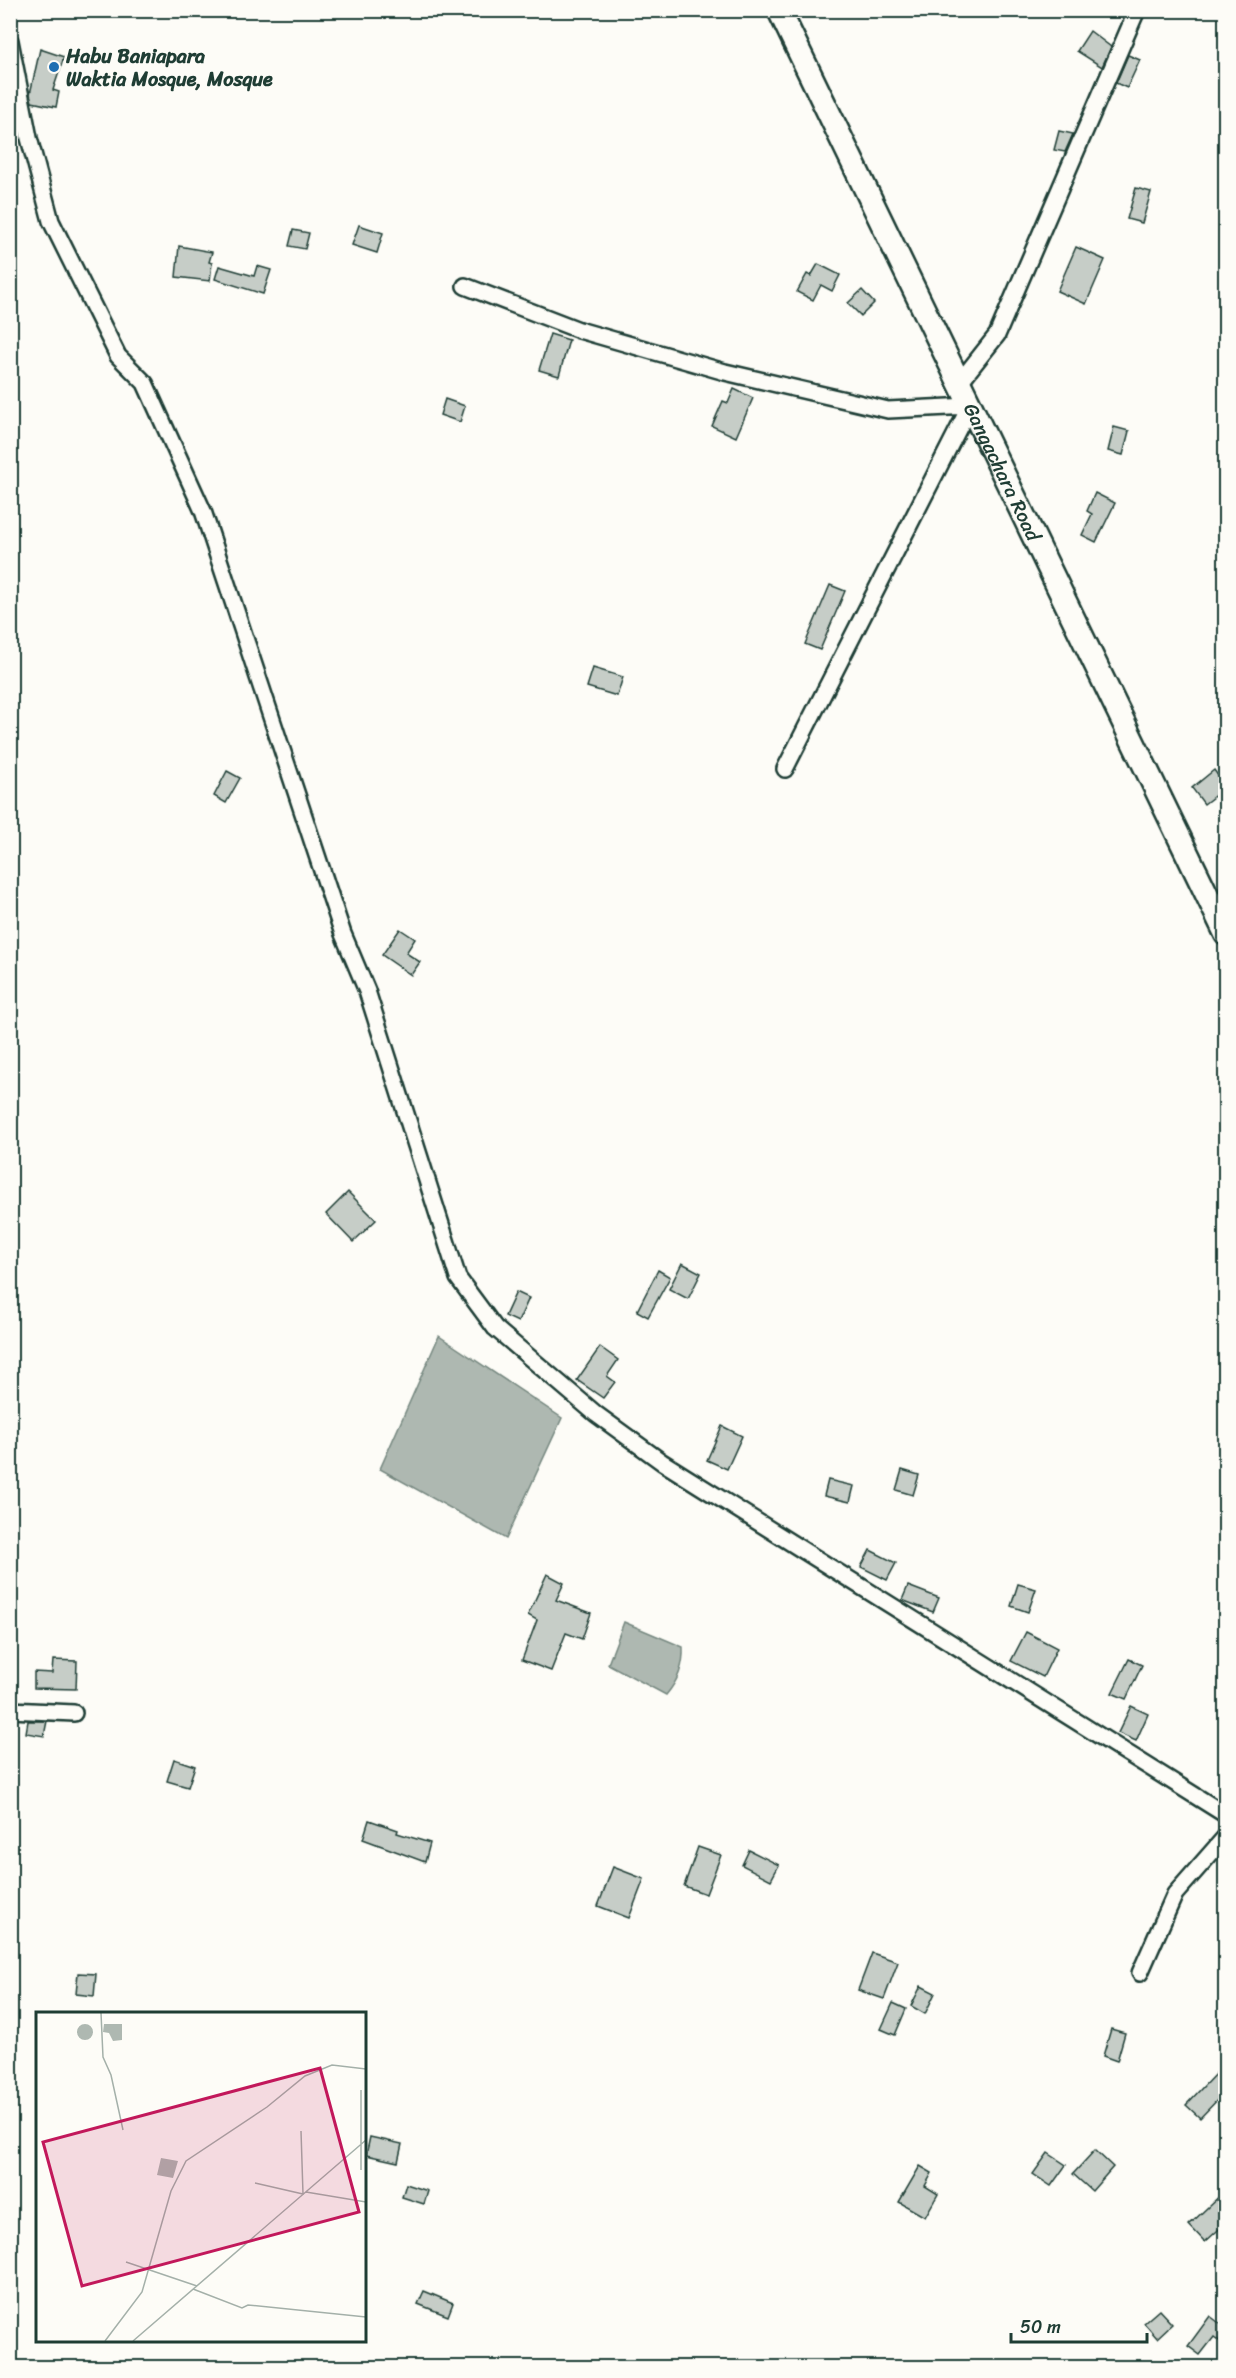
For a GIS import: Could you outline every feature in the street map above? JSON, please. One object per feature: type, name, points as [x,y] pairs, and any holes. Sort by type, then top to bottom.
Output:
[{"type":"main road","name":"Gangachara Road","points":[[779,10],[1226,934]]},
{"type":"street","points":[[959,383],[997,335],[1137,10]]},
{"type":"street","points":[[10,41],[29,138],[51,220],[118,356],[145,383],[203,511],[343,934],[367,991],[458,1278],[495,1328],[596,1414],[662,1462],[1226,1815]]},
{"type":"street","points":[[465,286],[579,330],[725,372],[888,410],[970,406],[785,769]]},
{"type":"street","points":[[10,1710],[74,1713]]},
{"type":"street","points":[[1140,1973],[1175,1894],[1226,1836]]},
{"type":"shaded area","points":[[439,1336],[562,1418],[506,1539],[380,1469]]},
{"type":"shaded area","points":[[624,1622],[683,1647],[679,1673],[666,1695],[608,1664]]},
{"type":"building","points":[[1090,31],[1111,47],[1102,67],[1077,51]]},
{"type":"building","points":[[40,49],[64,57],[53,90],[59,92],[56,107],[32,102],[30,94]]},
{"type":"building","points":[[1128,55],[1140,60],[1127,88],[1116,83]]},
{"type":"building","points":[[1059,131],[1073,134],[1065,152],[1054,150]]},
{"type":"building","points":[[1136,188],[1151,192],[1142,223],[1127,219]]},
{"type":"building","points":[[359,225],[383,233],[377,253],[352,245]]},
{"type":"building","points":[[293,230],[309,233],[305,249],[289,246]]},
{"type":"building","points":[[179,246],[212,252],[209,262],[212,263],[210,281],[176,277]]},
{"type":"building","points":[[1076,247],[1105,260],[1086,304],[1057,291]]},
{"type":"building","points":[[818,264],[840,275],[832,291],[821,285],[813,300],[797,292],[807,274],[811,276]]},
{"type":"building","points":[[219,266],[254,276],[257,266],[271,270],[263,294],[215,279]]},
{"type":"building","points":[[862,290],[874,303],[861,316],[848,303]]},
{"type":"building","points":[[550,334],[569,340],[559,376],[539,370]]},
{"type":"building","points":[[734,389],[753,398],[736,437],[712,426],[723,401],[728,403]]},
{"type":"building","points":[[445,399],[465,406],[460,422],[440,415]]},
{"type":"building","points":[[1114,427],[1129,431],[1123,455],[1108,451]]},
{"type":"building","points":[[1095,493],[1115,503],[1096,542],[1082,535],[1092,514],[1087,511]]},
{"type":"building","points":[[830,585],[845,591],[820,650],[805,644]]},
{"type":"building","points":[[593,668],[623,677],[617,696],[587,687]]},
{"type":"building","points":[[1214,770],[1226,787],[1204,804],[1192,788]]},
{"type":"building","points":[[227,771],[240,778],[226,803],[214,796]]},
{"type":"building","points":[[400,929],[415,939],[406,953],[420,962],[411,975],[382,955]]},
{"type":"building","points":[[348,1192],[376,1220],[353,1242],[326,1214]]},
{"type":"building","points":[[682,1263],[701,1273],[688,1299],[669,1289]]},
{"type":"building","points":[[658,1270],[670,1277],[648,1317],[637,1311]]},
{"type":"building","points":[[516,1292],[529,1298],[518,1322],[505,1316]]},
{"type":"building","points":[[600,1347],[618,1360],[607,1376],[615,1382],[603,1398],[577,1380]]},
{"type":"building","points":[[722,1426],[742,1436],[727,1469],[707,1460]]},
{"type":"building","points":[[902,1470],[919,1475],[913,1495],[896,1490]]},
{"type":"building","points":[[828,1480],[854,1486],[850,1502],[824,1496]]},
{"type":"building","points":[[870,1550],[896,1563],[887,1580],[861,1567]]},
{"type":"building","points":[[547,1574],[564,1583],[556,1600],[591,1613],[582,1639],[566,1633],[551,1671],[522,1660],[537,1620],[528,1615]]},
{"type":"building","points":[[1018,1584],[1036,1589],[1028,1612],[1011,1606]]},
{"type":"building","points":[[908,1586],[939,1598],[933,1612],[902,1600]]},
{"type":"building","points":[[1026,1632],[1057,1648],[1043,1677],[1011,1661]]},
{"type":"building","points":[[1129,1659],[1142,1665],[1126,1699],[1112,1693]]},
{"type":"building","points":[[53,1660],[77,1661],[76,1689],[34,1688],[34,1672],[52,1673]]},
{"type":"building","points":[[1131,1706],[1148,1714],[1136,1741],[1118,1733]]},
{"type":"building","points":[[28,1721],[47,1721],[44,1736],[26,1733]]},
{"type":"building","points":[[174,1759],[195,1766],[188,1787],[167,1781]]},
{"type":"building","points":[[369,1820],[398,1830],[397,1833],[430,1843],[425,1862],[363,1839]]},
{"type":"building","points":[[698,1847],[721,1855],[706,1894],[684,1886]]},
{"type":"building","points":[[749,1850],[779,1865],[771,1880],[742,1865]]},
{"type":"building","points":[[613,1867],[644,1879],[629,1918],[598,1906]]},
{"type":"building","points":[[872,1953],[898,1962],[884,1999],[858,1990]]},
{"type":"building","points":[[78,1973],[96,1974],[94,1996],[76,1994]]},
{"type":"building","points":[[921,1986],[935,1993],[925,2014],[911,2006]]},
{"type":"building","points":[[893,2003],[906,2009],[895,2035],[881,2029]]},
{"type":"building","points":[[1111,2029],[1125,2033],[1117,2061],[1103,2056]]},
{"type":"building","points":[[1217,2072],[1226,2080],[1226,2091],[1200,2118],[1186,2105]]},
{"type":"building","points":[[370,2137],[402,2144],[398,2162],[366,2155]]},
{"type":"building","points":[[1095,2150],[1113,2167],[1092,2191],[1073,2174]]},
{"type":"building","points":[[1048,2153],[1066,2165],[1051,2186],[1033,2174]]},
{"type":"building","points":[[920,2166],[932,2173],[925,2186],[938,2194],[925,2217],[899,2202]]},
{"type":"building","points":[[406,2184],[428,2191],[424,2204],[402,2197]]},
{"type":"building","points":[[1226,2190],[1226,2223],[1205,2242],[1189,2225]]},
{"type":"building","points":[[424,2291],[453,2303],[448,2316],[418,2304]]},
{"type":"building","points":[[1159,2310],[1172,2324],[1157,2338],[1144,2323]]},
{"type":"building","points":[[1210,2316],[1226,2328],[1226,2346],[1214,2337],[1200,2355],[1188,2346]]},
{"type":"place","name":"Habu Baniapara Waktia Mosque, Mosque","points":[[54,67]]}]
